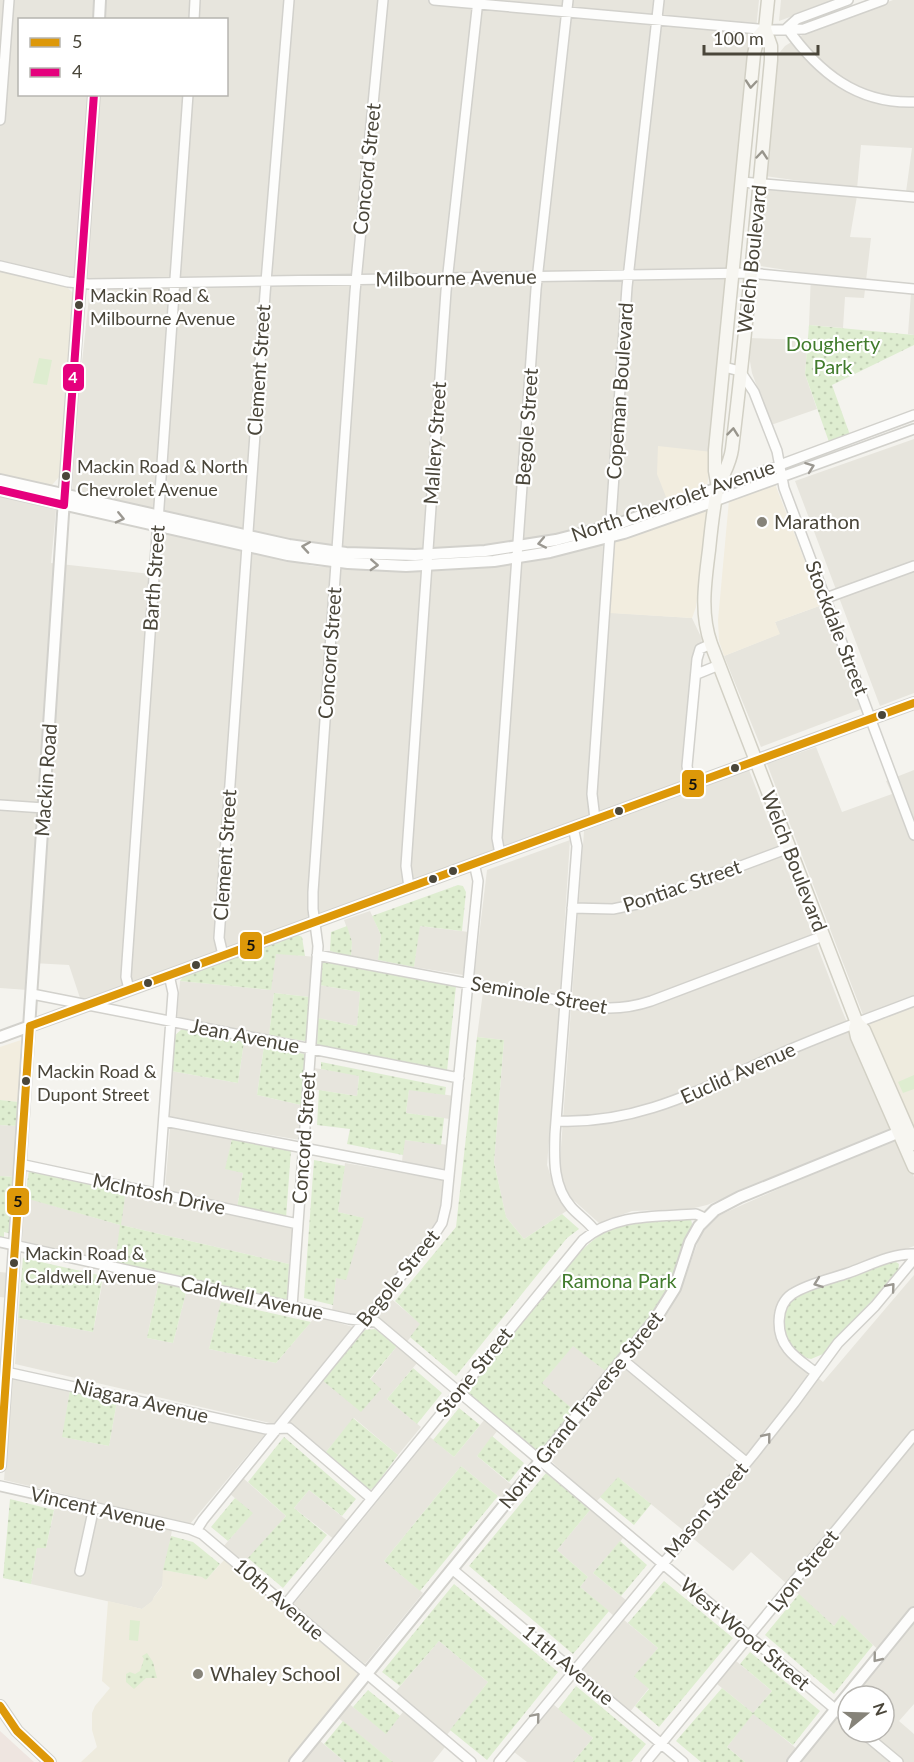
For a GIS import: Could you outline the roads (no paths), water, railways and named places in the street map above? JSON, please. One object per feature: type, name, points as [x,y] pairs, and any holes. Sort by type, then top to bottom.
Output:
[{"type":"main road","name":"Welch Boulevard","points":[[768,0],[765,29],[771,53],[759,183],[731,452],[715,501],[704,606],[706,626],[789,849],[856,1023],[864,1030],[914,1167]]},
{"type":"main road","name":"Welch Boulevard","points":[[718,488],[715,456],[755,48],[758,37],[765,29]]},
{"type":"main road","name":"Welch Boulevard","points":[[902,1131],[914,1144]]},
{"type":"street","points":[[0,120],[9,0]]},
{"type":"street","points":[[99,18],[100,0]]},
{"type":"street","points":[[194,18],[195,0]]},
{"type":"street","name":"Clement Street","points":[[223,956],[219,938],[266,281],[289,0]]},
{"type":"street","name":"Concord Street","points":[[292,1307],[318,942],[313,892],[356,280],[383,0]]},
{"type":"street","points":[[434,0],[478,2],[765,29],[804,29],[883,0]]},
{"type":"street","name":"Begole Street","points":[[500,854],[497,838],[537,277],[568,0]]},
{"type":"street","name":"Copeman Boulevard","points":[[595,819],[592,794],[628,275],[659,0]]},
{"type":"street","points":[[787,28],[796,19],[848,0]]},
{"type":"street","name":"Mallery Street","points":[[409,887],[405,872],[447,278],[478,2]]},
{"type":"street","points":[[787,28],[812,61],[843,84],[879,98],[914,102]]},
{"type":"street","name":"Mackin Road","points":[[0,1466],[64,500],[94,96]]},
{"type":"street","name":"Barth Street","points":[[129,990],[126,977],[188,96]]},
{"type":"street","points":[[742,182],[914,197]]},
{"type":"street","name":"Milbourne Avenue","points":[[0,266],[81,284],[750,273],[914,289]]},
{"type":"street","points":[[724,367],[740,371]]},
{"type":"street","name":"Stockdale Street","points":[[740,371],[757,399],[777,451],[782,477],[914,835]]},
{"type":"street","name":"North Chevrolet Avenue","points":[[0,490],[64,500],[247,541],[288,555],[427,560],[517,553],[571,548],[718,488],[914,415]]},
{"type":"street","name":"North Chevrolet Avenue","points":[[610,532],[715,501],[914,429]]},
{"type":"street","name":"North Chevrolet Avenue","points":[[0,480],[64,500]]},
{"type":"street","points":[[826,598],[914,566]]},
{"type":"street","points":[[690,784],[687,766],[699,652],[711,644]]},
{"type":"street","points":[[697,674],[719,664]]},
{"type":"street","points":[[0,1037],[914,703]]},
{"type":"street","points":[[0,805],[44,808]]},
{"type":"street","points":[[573,827],[577,841],[554,1162],[559,1187],[571,1207],[595,1231]]},
{"type":"street","name":"Pontiac Street","points":[[572,908],[613,909],[648,902],[789,849]]},
{"type":"street","name":"Begole Street","points":[[196,1531],[439,1228],[445,1214],[478,881],[474,863]]},
{"type":"street","name":"Seminole Street","points":[[317,955],[606,1008],[639,1005],[823,936]]},
{"type":"street","points":[[158,1194],[173,993],[169,975]]},
{"type":"street","name":"Jean Avenue","points":[[32,994],[459,1078]]},
{"type":"street","name":"Euclid Avenue","points":[[556,1121],[615,1116],[671,1103],[711,1087],[788,1050],[914,1001]]},
{"type":"street","points":[[164,1121],[449,1176]]},
{"type":"street","name":"North Grand Traverse Street","points":[[295,1762],[655,1320],[678,1280],[691,1239],[705,1218],[718,1208],[749,1193],[902,1131]]},
{"type":"street","name":"McIntosh Drive","points":[[20,1164],[298,1224]]},
{"type":"street","name":"Stone Street","points":[[285,1605],[582,1240],[611,1223],[632,1218],[696,1214],[705,1218]]},
{"type":"street","name":"Caldwell Avenue","points":[[0,1242],[364,1321]]},
{"type":"street","points":[[816,1373],[791,1353],[782,1337],[780,1316],[782,1306],[787,1299],[803,1289],[893,1257],[914,1254]]},
{"type":"street","name":"Mason Street","points":[[499,1762],[746,1462],[838,1343],[883,1297],[914,1259]]},
{"type":"street","name":"West Wood Street","points":[[364,1321],[378,1323],[835,1710]]},
{"type":"street","points":[[623,1360],[746,1462]]},
{"type":"street","name":"Niagara Avenue","points":[[6,1372],[262,1428],[277,1429]]},
{"type":"street","points":[[277,1429],[293,1430],[371,1498]]},
{"type":"street","name":"Lyon Street","points":[[646,1762],[914,1435]]},
{"type":"street","name":"Vincent Avenue","points":[[0,1486],[196,1531]]},
{"type":"street","points":[[80,1571],[94,1508]]},
{"type":"street","name":"10th Avenue","points":[[196,1531],[209,1539],[471,1762]]},
{"type":"street","name":"11th Avenue","points":[[453,1569],[683,1762]]},
{"type":"street","points":[[793,1762],[914,1613]]},
{"type":"street","points":[[1,1709],[17,1731],[50,1762]]},
{"type":"street","points":[[876,1744],[898,1762]]},
{"type":"place","name":"Mackin Road & Milbourne Avenue","points":[[79,305]]},
{"type":"place","name":"Mackin Road & North Chevrolet Avenue","points":[[66,476]]},
{"type":"place","name":"Marathon","points":[[762,522]]},
{"type":"place","name":"Mackin Road & Dupont Street","points":[[26,1081]]},
{"type":"place","name":"Mackin Road & Caldwell Avenue","points":[[14,1263]]},
{"type":"place","name":"Whaley School","points":[[198,1674]]},
{"type":"park label","name":"Dougherty Park","points":[[833,356]]},
{"type":"park label","name":"Ramona Park","points":[[619,1281]]}]
